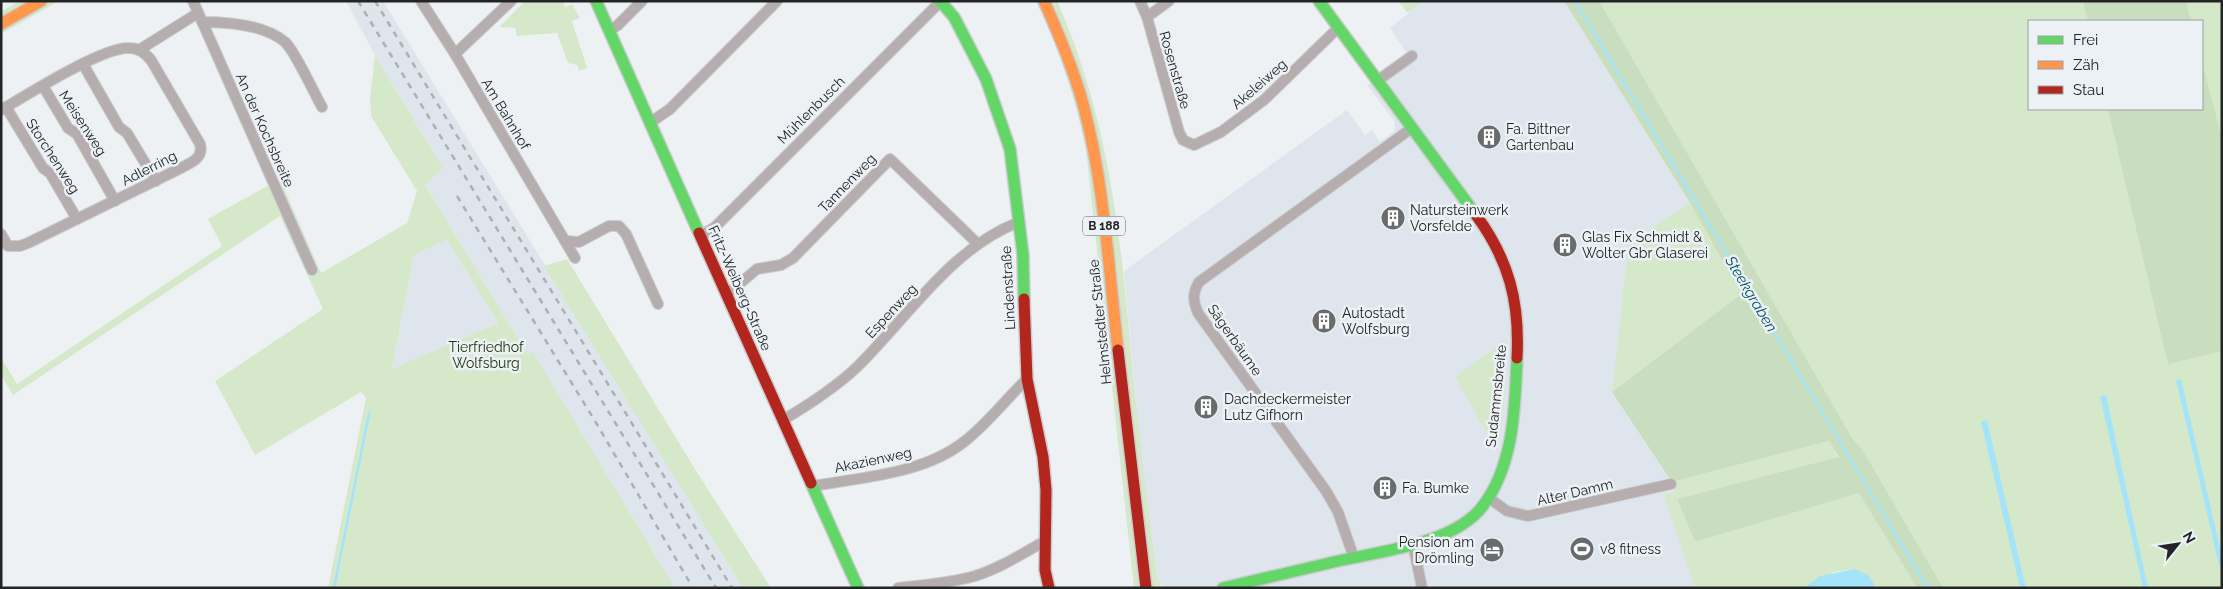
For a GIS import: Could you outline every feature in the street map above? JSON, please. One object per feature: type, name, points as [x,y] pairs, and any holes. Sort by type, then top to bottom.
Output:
[{"type":"street","points":[[1,24],[41,1]]},
{"type":"street","name":"An der Kochsbreite","points":[[193,1],[312,270]]},
{"type":"street","name":"Am Bahnhof","points":[[421,1],[455,54],[575,258]]},
{"type":"street","points":[[455,54],[512,1]]},
{"type":"street","name":"Fritz-Weiberg-Straße","points":[[596,1],[858,588]]},
{"type":"street","points":[[609,31],[618,25],[642,1]]},
{"type":"street","points":[[651,122],[670,109],[777,1]]},
{"type":"street","name":"Helmstedter Straße","points":[[1044,1],[1061,40],[1079,91],[1097,169],[1146,588]]},
{"type":"street","name":"Rosenstraße","points":[[1140,1],[1147,17],[1177,126],[1183,140],[1188,144]]},
{"type":"street","points":[[1147,17],[1169,1]]},
{"type":"street","name":"Sudammsbreite","points":[[1223,588],[1255,584],[1413,544],[1437,537],[1460,525],[1476,514],[1489,498],[1503,466],[1510,433],[1517,345],[1515,296],[1508,272],[1496,246],[1483,225],[1319,1]]},
{"type":"street","name":"Lindenstraße","points":[[940,2],[954,17],[970,46],[999,113],[1010,148],[1023,255],[1027,379],[1042,457],[1046,490],[1047,519],[1045,541],[1049,588]]},
{"type":"street","name":"Mühlenbusch","points":[[700,237],[715,227],[940,2]]},
{"type":"street","points":[[4,108],[83,64],[120,48],[139,50],[200,17],[244,24],[275,36],[286,43],[322,107]]},
{"type":"street","name":"Akeleiweg","points":[[1188,144],[1194,146],[1204,142],[1244,116],[1281,86],[1338,28]]},
{"type":"street","name":"Adlerring","points":[[1,234],[8,246],[20,246],[114,202],[199,158],[202,152],[200,144],[151,60],[139,50]]},
{"type":"street","points":[[1377,81],[1412,56]]},
{"type":"street","points":[[83,64],[119,127],[128,133],[156,181]]},
{"type":"street","name":"Meisenweg","points":[[43,86],[68,128],[77,134],[114,202]]},
{"type":"street","name":"Storchenweg","points":[[4,108],[43,168],[50,173],[77,219]]},
{"type":"street","name":"Sägerbäume","points":[[1354,558],[1338,512],[1326,491],[1198,314],[1193,301],[1194,291],[1199,282],[1412,128]]},
{"type":"street","name":"Tannenweg","points":[[727,294],[757,269],[781,265],[793,258],[890,159],[978,244]]},
{"type":"street","name":"Espenweg","points":[[783,420],[838,384],[938,281],[978,244],[1001,229],[1019,222]]},
{"type":"street","points":[[566,241],[579,242],[609,226],[619,226],[626,234],[658,304]]},
{"type":"street","name":"Akazienweg","points":[[813,486],[904,470],[941,455],[964,442],[1027,379]]},
{"type":"street","name":"Alter Damm","points":[[1489,498],[1507,511],[1528,516],[1672,484]]},
{"type":"street","points":[[898,588],[948,582],[975,576],[997,567],[1045,541]]},
{"type":"street","points":[[1413,544],[1422,588]]},
{"type":"shaded area","points":[[346,1],[383,1],[743,588],[675,588],[533,353],[528,355],[425,185],[443,168],[375,55]]},
{"type":"shaded area","points":[[1424,1],[1564,1],[1690,203],[1629,243],[1675,491],[1665,494],[1695,588],[1167,588],[1159,583],[1142,465],[1124,271],[1347,110],[1365,135],[1372,130],[1380,142],[1394,131],[1395,122],[1367,85],[1408,55],[1390,28]]},
{"type":"shaded area","points":[[447,240],[498,323],[392,370],[414,255]]},
{"type":"green space","points":[[19,1],[59,1],[1,34],[1,12]]},
{"type":"green space","points":[[525,1],[562,1],[566,7],[572,4],[580,18],[572,21],[587,68],[579,71],[577,65],[568,63],[557,33],[517,36],[515,28],[499,27]]},
{"type":"green space","points":[[1036,1],[1057,1],[1090,92],[1102,138],[1111,184],[1124,277],[1141,450],[1158,579],[1161,586],[1167,588],[1134,588],[1086,150],[1066,74]]},
{"type":"green space","points":[[1398,1],[1424,1],[1408,13]]},
{"type":"green space","points":[[1564,1],[1599,1],[1852,438],[1863,451],[1943,588],[1917,588],[1859,493],[1695,542],[1677,499],[1839,457],[1829,441],[1672,482],[1612,392],[1741,294],[1690,203]]},
{"type":"green space","points":[[1569,1],[2222,1],[2222,588],[1920,588],[1665,149]]},
{"type":"green space","points":[[2083,1],[2186,1],[2191,20],[2088,20]]},
{"type":"green space","name":"Tierfriedhof Wolfsburg","points":[[375,55],[443,168],[425,185],[528,355],[533,352],[675,588],[328,588],[366,398],[361,392],[255,455],[215,381],[323,309],[280,216],[13,395],[1,375],[1,358],[17,384],[222,246],[208,219],[280,179],[321,273],[407,223],[417,191],[371,116],[370,98]],"holes":[[[447,240],[498,323],[392,369],[414,255]]]},
{"type":"green space","points":[[2203,66],[2222,139],[2222,351],[2168,364],[2108,110],[2203,110]]},
{"type":"green space","points":[[1690,203],[1741,294],[1612,392],[1629,243]]},
{"type":"green space","points":[[567,259],[695,469],[771,588],[743,588],[544,266]]},
{"type":"green space","points":[[1507,339],[1505,395],[1497,451],[1455,377]]},
{"type":"green space","points":[[1829,441],[1839,458],[1677,499],[1695,542],[1859,492],[1917,588],[1873,588],[1874,584],[1855,569],[1834,572],[1804,588],[1695,588],[1664,494],[1675,491],[1672,482]]},
{"type":"water","points":[[2181,379],[2222,556],[2222,566],[2219,565],[2176,380]]},
{"type":"water","points":[[2106,395],[2148,588],[2143,588],[2100,396]]},
{"type":"water","points":[[1987,420],[2026,588],[2020,588],[1981,422]]},
{"type":"water","points":[[1855,569],[1868,575],[1874,584],[1873,588],[1804,588],[1820,576]]},
{"type":"waterway","name":"Steekgraben","points":[[1575,1],[1928,588]]},
{"type":"waterway","points":[[334,588],[369,414]]},
{"type":"railway","points":[[358,1],[716,588]]},
{"type":"railway","points":[[375,1],[732,588]]},
{"type":"railway","points":[[457,196],[595,421],[693,588]]},
{"type":"traffic: fast","points":[[596,1],[699,233]]},
{"type":"traffic: fast","points":[[940,1],[954,17],[986,79],[1010,149],[1023,255],[1024,299]]},
{"type":"traffic: fast","points":[[1319,1],[1476,215]]},
{"type":"traffic: fast","points":[[1223,588],[1415,544],[1435,538],[1469,520],[1482,507],[1493,491],[1507,455],[1511,436],[1517,358]]},
{"type":"traffic: fast","points":[[811,483],[858,588]]},
{"type":"traffic: slow","points":[[1,24],[41,1]]},
{"type":"traffic: slow","points":[[1044,1],[1079,90],[1094,154],[1100,186],[1118,350]]},
{"type":"traffic: jam","points":[[1476,215],[1497,248],[1510,282],[1516,318],[1517,358]]},
{"type":"traffic: jam","points":[[699,233],[811,483]]},
{"type":"traffic: jam","points":[[1024,299],[1027,379],[1043,457],[1046,490],[1045,570],[1049,588]]},
{"type":"traffic: jam","points":[[1118,350],[1146,588]]},
{"type":"place","name":"Fa. Bittner Gartenbau","points":[[1489,137]]},
{"type":"place","name":"Natursteinwerk Vorsfelde","points":[[1393,218]]},
{"type":"place","name":"Glas Fix Schmidt & Wolter Gbr Glaserei","points":[[1565,245]]},
{"type":"place","name":"Autostadt Wolfsburg","points":[[1324,321]]},
{"type":"place","name":"Dachdeckermeister Lutz Gifhorn","points":[[1206,407]]},
{"type":"place","name":"Fa. Bumke","points":[[1385,488]]},
{"type":"place","name":"v8 fitness","points":[[1582,549]]},
{"type":"place","name":"Pension am Drömling","points":[[1492,550]]}]
